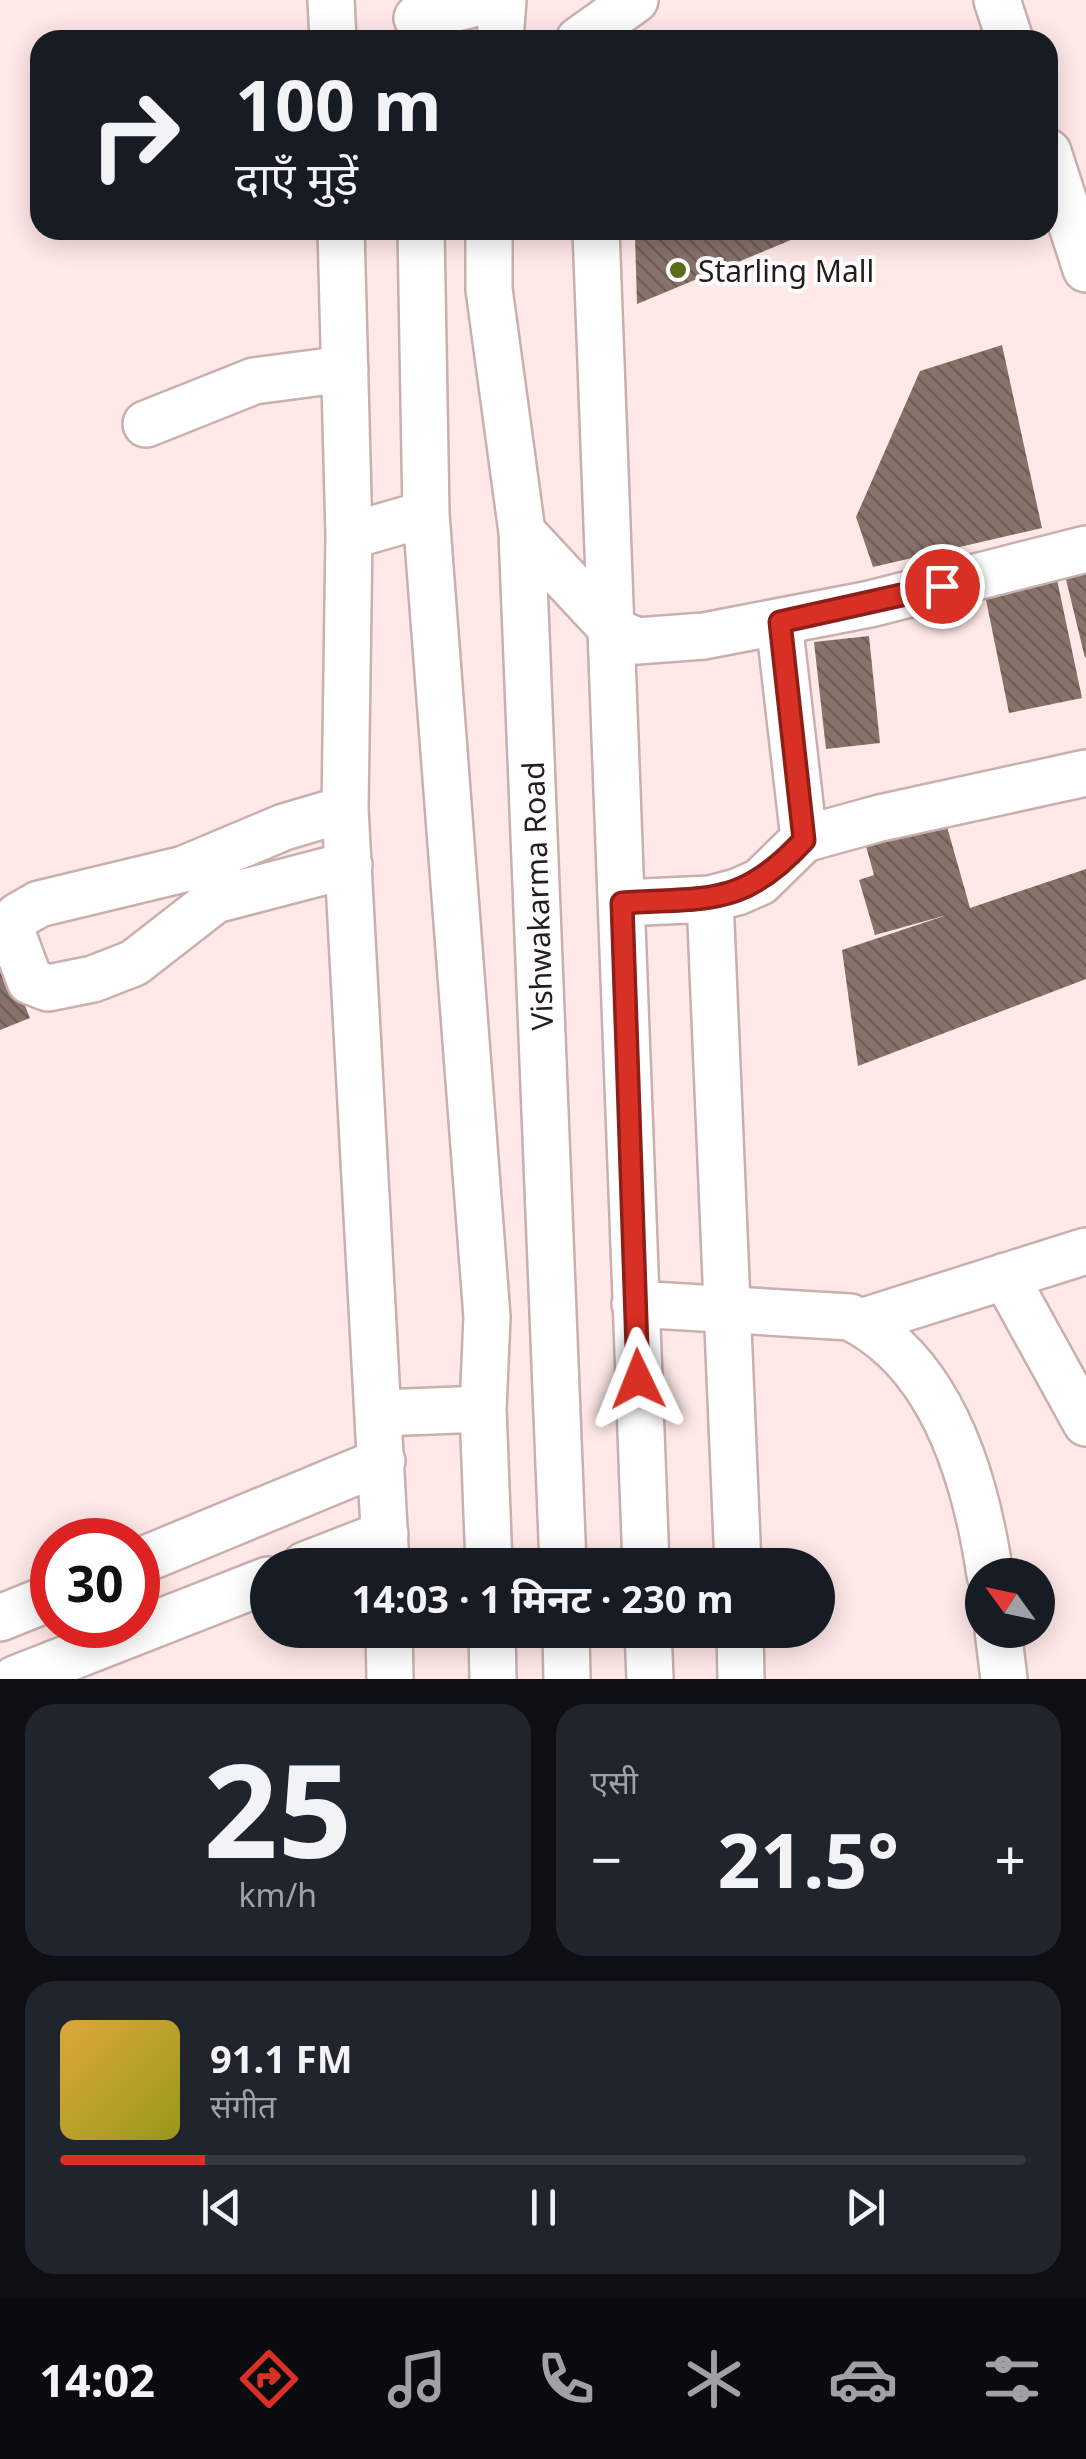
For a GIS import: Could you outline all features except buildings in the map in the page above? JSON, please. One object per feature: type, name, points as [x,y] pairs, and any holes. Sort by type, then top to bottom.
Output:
[{"type":"street","points":[[331,0],[332,30]]},
{"type":"street","points":[[417,19],[489,0]]},
{"type":"street","points":[[501,30],[503,0]]},
{"type":"street","points":[[594,30],[635,0]]},
{"type":"street","points":[[997,0],[1007,30]]},
{"type":"street","points":[[1058,183],[1086,269]]},
{"type":"street","points":[[341,240],[349,536],[345,809],[386,1548]]},
{"type":"street","points":[[421,240],[426,514],[486,1317],[488,1548]]},
{"type":"street","name":"Vishwakarma Road","points":[[490,240],[488,288],[522,532],[563,1548]]},
{"type":"street","points":[[597,240],[640,638],[660,901],[657,1305],[647,1548]]},
{"type":"street","points":[[146,424],[254,381],[345,369]]},
{"type":"street","points":[[349,536],[426,514]]},
{"type":"street","points":[[522,532],[640,638],[780,622],[1086,549]]},
{"type":"street","points":[[780,622],[804,840]]},
{"type":"street","points":[[660,901],[760,882],[804,840],[880,818],[1086,773]]},
{"type":"street","points":[[345,809],[284,826],[206,861],[38,904],[18,916],[11,930],[24,971],[38,986],[70,986],[134,962],[179,926],[236,892],[349,864]]},
{"type":"street","points":[[154,875],[179,926]]},
{"type":"street","points":[[660,901],[730,1308],[737,1548]]},
{"type":"street","points":[[861,1322],[1086,1250]]},
{"type":"street","points":[[1006,1276],[1086,1423]]},
{"type":"street","points":[[657,1305],[850,1317],[904,1352],[940,1404],[966,1476],[986,1558]]},
{"type":"street","points":[[380,1414],[484,1409]]},
{"type":"street","points":[[160,1553],[382,1461]]},
{"type":"street","points":[[15,1679],[250,1587]]},
{"type":"street","points":[[0,1618],[30,1606]]},
{"type":"street","points":[[389,1648],[390,1679]]},
{"type":"street","points":[[493,1648],[494,1679]]},
{"type":"street","points":[[566,1648],[567,1679]]},
{"type":"street","points":[[649,1648],[650,1679]]},
{"type":"street","points":[[740,1648],[741,1679]]},
{"type":"street","points":[[1000,1648],[1004,1679]]},
{"type":"place","name":"Starling Mall","points":[[678,270]]},
{"type":"route","points":[[638,1379],[622,903],[710,899],[738,892],[760,882],[804,840],[780,622],[942,586]]}]
